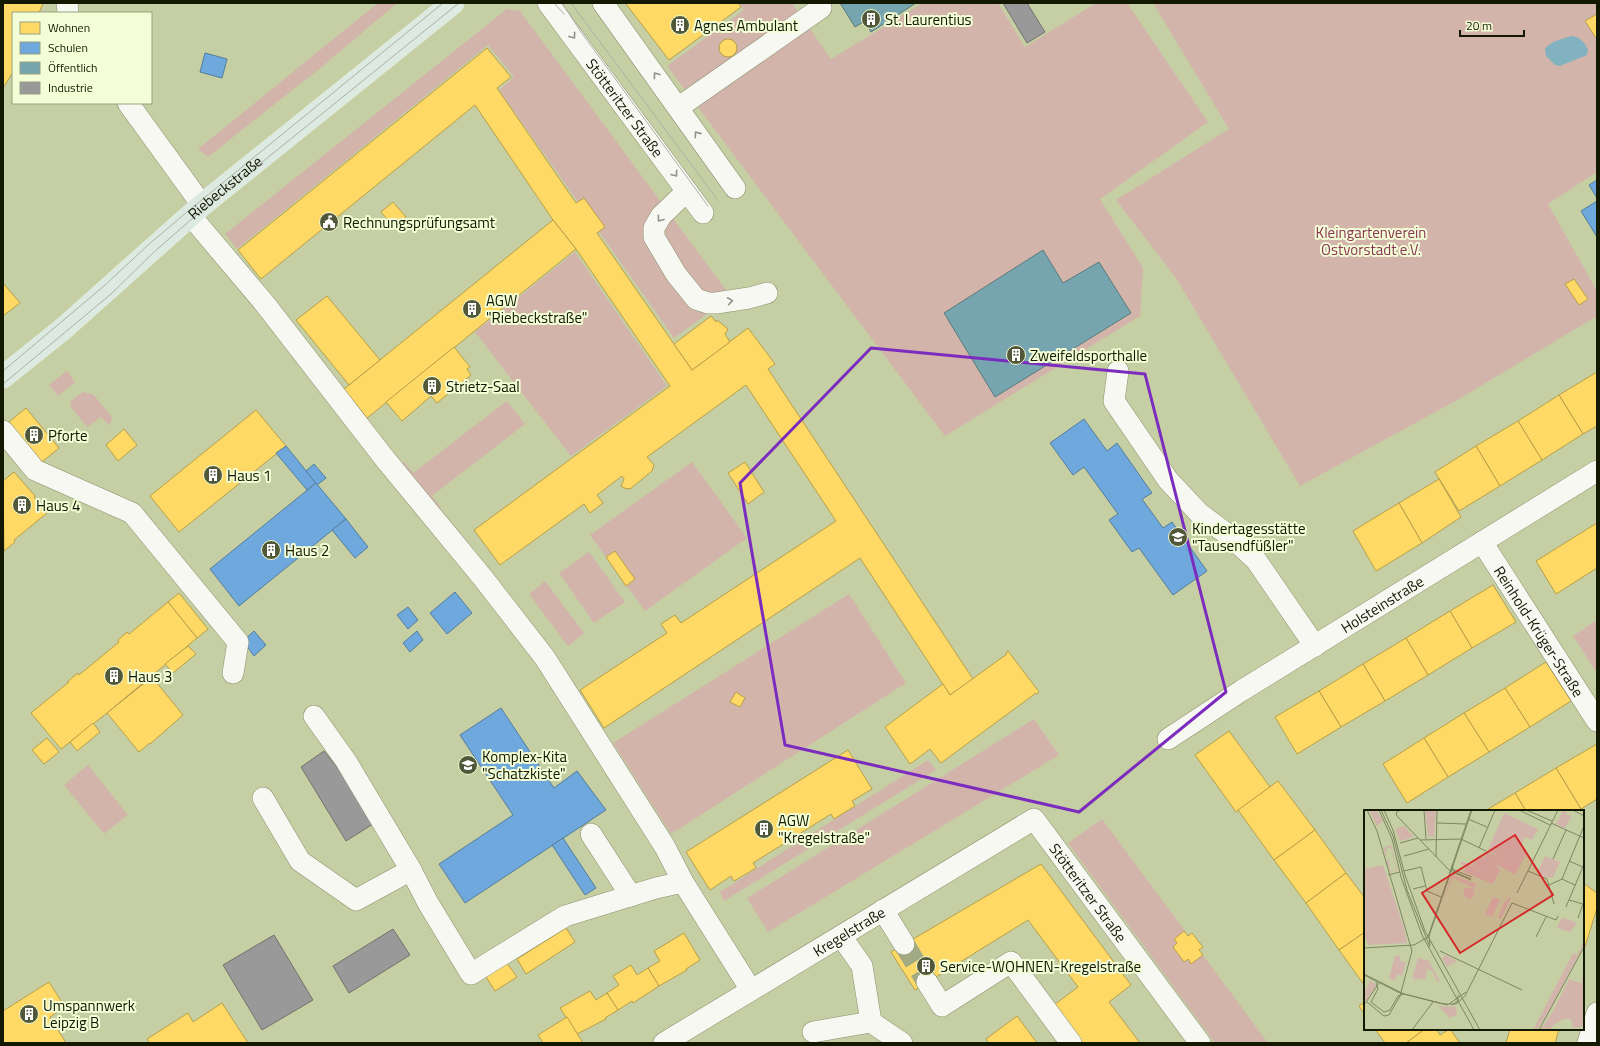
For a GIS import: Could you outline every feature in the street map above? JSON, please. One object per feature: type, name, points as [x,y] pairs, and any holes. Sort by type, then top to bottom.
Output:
[{"type":"main road","name":"Riebeckstraße","points":[[3,377],[63,329],[196,210],[453,3]]},
{"type":"street","name":"Stötteritzer Straße","points":[[548,3],[703,213]]},
{"type":"street","points":[[603,3],[679,107],[735,188]]},
{"type":"street","points":[[679,107],[821,8]]},
{"type":"street","points":[[129,104],[196,210],[265,304],[385,459],[483,578],[545,658],[665,847],[683,882],[751,990]]},
{"type":"street","points":[[687,191],[662,216],[654,228],[654,237],[676,274],[696,299],[708,303],[749,298],[767,293]]},
{"type":"street","points":[[1118,371],[1114,401],[1168,480],[1199,513],[1231,537],[1256,560],[1315,646]]},
{"type":"street","points":[[3,431],[35,470],[132,513],[238,642],[233,674]]},
{"type":"street","name":"Holsteinstraße","points":[[1168,739],[1241,691],[1597,471]]},
{"type":"street","name":"Reinhold-Krüger-Straße","points":[[1482,542],[1597,721]]},
{"type":"street","points":[[314,716],[346,761],[471,974],[565,916],[683,882]]},
{"type":"street","points":[[263,798],[300,861],[356,900],[411,870]]},
{"type":"street","name":"Stötteritzer Straße","points":[[1034,819],[1200,1043]]},
{"type":"street","name":"Kregelstraße","points":[[664,1043],[1034,819]]},
{"type":"street","points":[[591,834],[631,896]]},
{"type":"street","points":[[883,910],[904,944]]},
{"type":"street","points":[[841,936],[862,966],[871,1022]]},
{"type":"street","points":[[928,982],[942,1006],[1011,962],[1072,1043]]},
{"type":"street","points":[[1588,1043],[1597,1013]]},
{"type":"street","points":[[813,1032],[871,1022],[902,1043]]},
{"type":"highlighted area","points":[[871,348],[1145,374],[1226,692],[1079,812],[785,745],[740,483]]},
{"type":"green space","points":[[378,3],[397,3],[324,65],[208,157],[198,149]]},
{"type":"green space","points":[[739,3],[792,3],[831,59],[923,3],[998,3],[1025,47],[1096,3],[1127,3],[1208,122],[1100,199],[1143,268],[1140,316],[945,436],[667,66],[744,10]]},
{"type":"green space","name":"Kleingartenverein Ostvorstadt e.V.","points":[[1153,3],[1597,3],[1597,172],[1548,204],[1597,291],[1597,316],[1459,399],[1300,486],[1176,278],[1116,200],[1229,129]]},
{"type":"green space","points":[[507,9],[520,11],[731,297],[674,338],[499,90],[514,77],[488,45],[237,249],[225,234]]},
{"type":"green space","points":[[575,252],[667,386],[571,456],[475,332]]},
{"type":"green space","points":[[67,371],[75,382],[58,396],[49,385]]},
{"type":"green space","points":[[83,392],[93,394],[112,417],[110,426],[101,417],[87,427],[70,406],[71,401]]},
{"type":"green space","points":[[507,401],[525,424],[432,496],[441,508],[437,509],[401,464],[404,462],[413,473]]},
{"type":"green space","points":[[692,462],[747,538],[645,611],[590,535]]},
{"type":"green space","points":[[589,552],[625,602],[594,623],[559,573]]},
{"type":"green space","points":[[545,581],[584,633],[568,646],[529,594]]},
{"type":"green space","points":[[849,594],[906,683],[671,834],[613,743]]},
{"type":"green space","points":[[1597,620],[1597,673],[1573,636]]},
{"type":"green space","points":[[1034,719],[1059,755],[768,932],[747,898]]},
{"type":"green space","points":[[928,760],[936,770],[724,901],[720,892]]},
{"type":"green space","points":[[88,765],[128,815],[104,834],[64,785]]},
{"type":"green space","points":[[1102,819],[1268,1043],[1215,1043],[1068,843]]},
{"type":"water","points":[[1571,36],[1577,37],[1584,42],[1588,50],[1587,55],[1560,66],[1555,65],[1546,56],[1545,49],[1554,42]]},
{"type":"building: Wohnen","points":[[3,3],[43,3],[39,12],[12,12],[12,74],[3,88]]},
{"type":"building: Wohnen","name":"Agnes Ambulant","points":[[738,3],[741,7],[669,60],[626,4]]},
{"type":"building: Wohnen","points":[[1597,14],[1597,37],[1596,38],[1585,21]]},
{"type":"building: Wohnen","points":[[728,39],[734,42],[737,48],[734,54],[728,57],[722,54],[719,48],[722,42]]},
{"type":"building: Wohnen","points":[[487,48],[511,77],[497,88],[576,203],[584,198],[605,227],[597,233],[692,370],[748,328],[775,364],[768,369],[973,679],[950,695],[860,558],[604,728],[580,690],[667,633],[661,624],[675,615],[681,623],[836,521],[746,385],[647,457],[654,465],[652,471],[630,489],[621,486],[624,479],[622,476],[597,495],[603,503],[590,513],[584,504],[500,565],[474,530],[670,386],[576,249],[553,220],[475,105],[261,279],[238,250]]},
{"type":"building: Wohnen","points":[[393,202],[406,217],[394,227],[381,212]]},
{"type":"building: Wohnen","name":"AGW \"Riebeckstraße\"","points":[[553,220],[576,249],[367,418],[344,389]]},
{"type":"building: Wohnen","points":[[1574,279],[1588,299],[1579,305],[1565,284]]},
{"type":"building: Wohnen","points":[[3,283],[20,303],[3,316]]},
{"type":"building: Wohnen","points":[[327,296],[380,360],[349,385],[296,320]]},
{"type":"building: Wohnen","points":[[711,316],[716,322],[717,320],[728,329],[725,334],[730,342],[692,370],[674,344]]},
{"type":"building: Wohnen","name":"Strietz-Saal","points":[[454,347],[470,367],[467,369],[471,375],[437,403],[431,396],[402,421],[386,402]]},
{"type":"building: Wohnen","points":[[1597,372],[1597,426],[1583,434],[1559,395]]},
{"type":"building: Wohnen","points":[[1559,395],[1583,434],[1542,460],[1518,421]]},
{"type":"building: Wohnen","name":"Pforte","points":[[26,408],[59,448],[42,462],[9,422]]},
{"type":"building: Wohnen","name":"Haus 1","points":[[256,410],[286,446],[179,532],[150,496]]},
{"type":"building: Wohnen","points":[[1518,421],[1542,460],[1500,486],[1476,446]]},
{"type":"building: Wohnen","points":[[124,429],[137,445],[118,461],[106,445]]},
{"type":"building: Wohnen","points":[[1476,446],[1500,486],[1459,511],[1435,472]]},
{"type":"building: Wohnen","points":[[745,462],[764,492],[748,504],[728,473]]},
{"type":"building: Wohnen","name":"Haus 4","points":[[14,472],[35,496],[34,497],[47,513],[14,540],[15,542],[4,551],[3,481]]},
{"type":"building: Wohnen","points":[[1439,479],[1461,517],[1422,543],[1399,503]]},
{"type":"building: Wohnen","points":[[1399,503],[1422,543],[1376,571],[1353,531]]},
{"type":"building: Wohnen","points":[[1597,523],[1597,568],[1556,594],[1536,561]]},
{"type":"building: Wohnen","points":[[615,551],[635,579],[626,586],[606,557]]},
{"type":"building: Wohnen","points":[[1493,585],[1516,622],[1472,648],[1450,611]]},
{"type":"building: Wohnen","points":[[179,593],[208,629],[197,638],[168,602]]},
{"type":"building: Wohnen","name":"Haus 3","points":[[168,602],[197,638],[61,749],[31,713],[69,682],[68,681],[78,673],[79,675],[119,642],[118,640],[127,632],[129,634]]},
{"type":"building: Wohnen","points":[[1450,611],[1472,648],[1428,675],[1406,638]]},
{"type":"building: Wohnen","points":[[1406,638],[1428,675],[1385,701],[1363,664]]},
{"type":"building: Wohnen","points":[[188,646],[196,654],[173,673],[165,664]]},
{"type":"building: Wohnen","points":[[1008,651],[1039,692],[941,763],[930,749],[910,764],[885,727],[943,684],[950,695],[1007,654],[1006,653]]},
{"type":"building: Wohnen","points":[[1546,662],[1571,701],[1530,727],[1505,688]]},
{"type":"building: Wohnen","points":[[1363,664],[1385,701],[1341,727],[1319,691]]},
{"type":"building: Wohnen","points":[[152,677],[183,715],[139,752],[107,713]]},
{"type":"building: Wohnen","points":[[1505,688],[1530,727],[1489,752],[1464,713]]},
{"type":"building: Wohnen","points":[[1319,691],[1341,727],[1297,754],[1275,717]]},
{"type":"building: Wohnen","points":[[736,692],[745,698],[740,707],[730,702]]},
{"type":"building: Wohnen","points":[[1464,713],[1489,752],[1448,777],[1424,738]]},
{"type":"building: Wohnen","points":[[93,723],[100,732],[77,751],[70,742]]},
{"type":"building: Wohnen","points":[[1229,731],[1270,787],[1236,812],[1195,755]]},
{"type":"building: Wohnen","points":[[47,738],[59,752],[44,764],[32,750]]},
{"type":"building: Wohnen","points":[[1424,738],[1448,777],[1407,803],[1383,764]]},
{"type":"building: Wohnen","points":[[1597,744],[1597,799],[1581,809],[1556,768]]},
{"type":"building: Wohnen","name":"AGW \"Kregelstraße\"","points":[[848,750],[872,789],[852,801],[855,806],[834,819],[831,814],[753,863],[756,868],[734,881],[731,876],[710,890],[686,852]]},
{"type":"building: Wohnen","points":[[1556,768],[1581,809],[1525,810],[1515,793]]},
{"type":"building: Wohnen","points":[[1278,781],[1315,830],[1274,860],[1238,810]]},
{"type":"building: Wohnen","points":[[1515,793],[1525,810],[1487,810]]},
{"type":"building: Wohnen","points":[[1315,830],[1346,873],[1306,903],[1274,860]]},
{"type":"building: Wohnen","name":"Service-WOHNEN-Kregelstraße","points":[[1041,864],[1131,985],[1109,1002],[1140,1043],[1081,1043],[1054,1005],[1078,987],[1028,920],[915,990],[891,952]]},
{"type":"building: Wohnen","points":[[1346,873],[1364,897],[1364,933],[1339,950],[1306,903]]},
{"type":"building: Wohnen","points":[[1584,884],[1597,893],[1597,908],[1584,950]]},
{"type":"building: Wohnen","points":[[566,928],[575,942],[526,974],[517,959]]},
{"type":"building: Wohnen","points":[[1184,931],[1188,936],[1192,933],[1203,947],[1199,950],[1203,955],[1191,964],[1188,959],[1184,962],[1173,947],[1177,943],[1174,939]]},
{"type":"building: Wohnen","points":[[684,933],[700,960],[686,969],[687,970],[659,986],[648,968],[660,961],[654,951]]},
{"type":"building: Wohnen","points":[[1364,933],[1364,985],[1339,950]]},
{"type":"building: Wohnen","points":[[507,963],[517,977],[495,991],[486,977]]},
{"type":"building: Wohnen","points":[[631,965],[637,975],[648,968],[659,986],[633,1003],[632,1001],[618,1010],[607,993],[619,985],[613,976]]},
{"type":"building: Wohnen","name":"Umspannwerk Leipzig B","points":[[49,982],[65,1007],[50,1017],[66,1043],[3,1043],[3,1011]]},
{"type":"building: Wohnen","points":[[590,991],[596,1000],[607,993],[618,1010],[605,1018],[606,1019],[577,1034],[560,1008]]},
{"type":"building: Wohnen","points":[[222,1003],[248,1043],[150,1043],[147,1039],[188,1013],[193,1022]]},
{"type":"building: Wohnen","points":[[1364,1003],[1364,1014],[1359,1006]]},
{"type":"building: Wohnen","points":[[1017,1016],[1037,1043],[989,1043],[986,1039]]},
{"type":"building: Wohnen","points":[[567,1017],[583,1043],[543,1043],[538,1035]]},
{"type":"building: Wohnen","points":[[1376,1030],[1424,1030],[1406,1043],[1385,1043]]},
{"type":"building: Wohnen","points":[[1424,1030],[1437,1030],[1440,1035],[1451,1030],[1460,1043],[1406,1043]]},
{"type":"building: Wohnen","points":[[1510,1030],[1559,1030],[1555,1043],[1506,1043]]},
{"type":"building: Schulen","points":[[205,53],[227,59],[222,78],[200,72]]},
{"type":"building: Schulen","points":[[1597,180],[1597,198],[1589,185]]},
{"type":"building: Schulen","points":[[1597,201],[1597,237],[1581,211]]},
{"type":"building: Schulen","points":[[1084,419],[1107,451],[1117,443],[1152,493],[1142,499],[1163,528],[1172,522],[1207,571],[1173,595],[1139,548],[1132,552],[1109,520],[1118,514],[1084,467],[1073,475],[1050,443]]},
{"type":"building: Schulen","points":[[286,446],[316,483],[307,490],[276,453]]},
{"type":"building: Schulen","points":[[314,464],[326,478],[317,485],[306,471]]},
{"type":"building: Schulen","name":"Haus 2","points":[[316,483],[346,519],[239,606],[210,569]]},
{"type":"building: Schulen","points":[[346,519],[368,547],[355,558],[332,530]]},
{"type":"building: Schulen","points":[[455,592],[472,613],[447,634],[430,613]]},
{"type":"building: Schulen","points":[[408,607],[418,620],[408,629],[397,615]]},
{"type":"building: Schulen","points":[[254,631],[266,645],[254,656],[243,641]]},
{"type":"building: Schulen","points":[[417,631],[423,640],[410,652],[403,643]]},
{"type":"building: Schulen","points":[[501,708],[554,788],[577,771],[606,810],[465,903],[439,864],[513,815],[460,735]]},
{"type":"building: Schulen","points":[[563,838],[596,888],[585,895],[552,845]]},
{"type":"building: Öffentlich","name":"St. Laurentius","points":[[840,3],[916,3],[871,32],[865,21],[855,27]]},
{"type":"building: Öffentlich","name":"Zweifeldsporthalle","points":[[1043,250],[1063,283],[1099,262],[1131,313],[995,397],[944,313]]},
{"type":"building: Industrie","points":[[1003,3],[1027,3],[1045,32],[1027,43]]},
{"type":"building: Industrie","points":[[324,751],[340,771],[373,824],[346,841],[301,767]]},
{"type":"building: Industrie","points":[[393,929],[410,955],[349,993],[333,966]]},
{"type":"building: Industrie","points":[[274,935],[313,1000],[262,1030],[223,965]]},
{"type":"tunnel","points":[[904,944],[927,982]]},
{"type":"tram line","points":[[3,371],[104,286],[148,245],[187,212],[443,3]]},
{"type":"tram line","points":[[3,384],[111,294],[154,252],[193,218],[459,3]]},
{"type":"tram line","points":[[554,3],[564,14]]},
{"type":"tram line","points":[[562,3],[581,32],[708,206]]},
{"type":"tram line","points":[[571,3],[717,199]]},
{"type":"place","name":"St. Laurentius","points":[[871,19]]},
{"type":"place","name":"Agnes Ambulant","points":[[680,25]]},
{"type":"place","name":"Rechnungsprüfungsamt","points":[[329,222]]},
{"type":"place","name":"AGW \"Riebeckstraße\"","points":[[472,309]]},
{"type":"place","name":"Zweifeldsporthalle","points":[[1016,355]]},
{"type":"place","name":"Strietz-Saal","points":[[432,386]]},
{"type":"place","name":"Pforte","points":[[34,435]]},
{"type":"place","name":"Haus 1","points":[[213,475]]},
{"type":"place","name":"Haus 4","points":[[22,505]]},
{"type":"place","name":"Kindertagesstätte \"Tausendfüßler\"","points":[[1178,537]]},
{"type":"place","name":"Haus 2","points":[[271,550]]},
{"type":"place","name":"Haus 3","points":[[114,676]]},
{"type":"place","name":"Komplex-Kita \"Schatzkiste\"","points":[[468,765]]},
{"type":"place","name":"AGW \"Kregelstraße\"","points":[[764,829]]},
{"type":"place","name":"Service-WOHNEN-Kregelstraße","points":[[926,966]]},
{"type":"place","name":"Umspannwerk Leipzig B","points":[[29,1014]]}]
